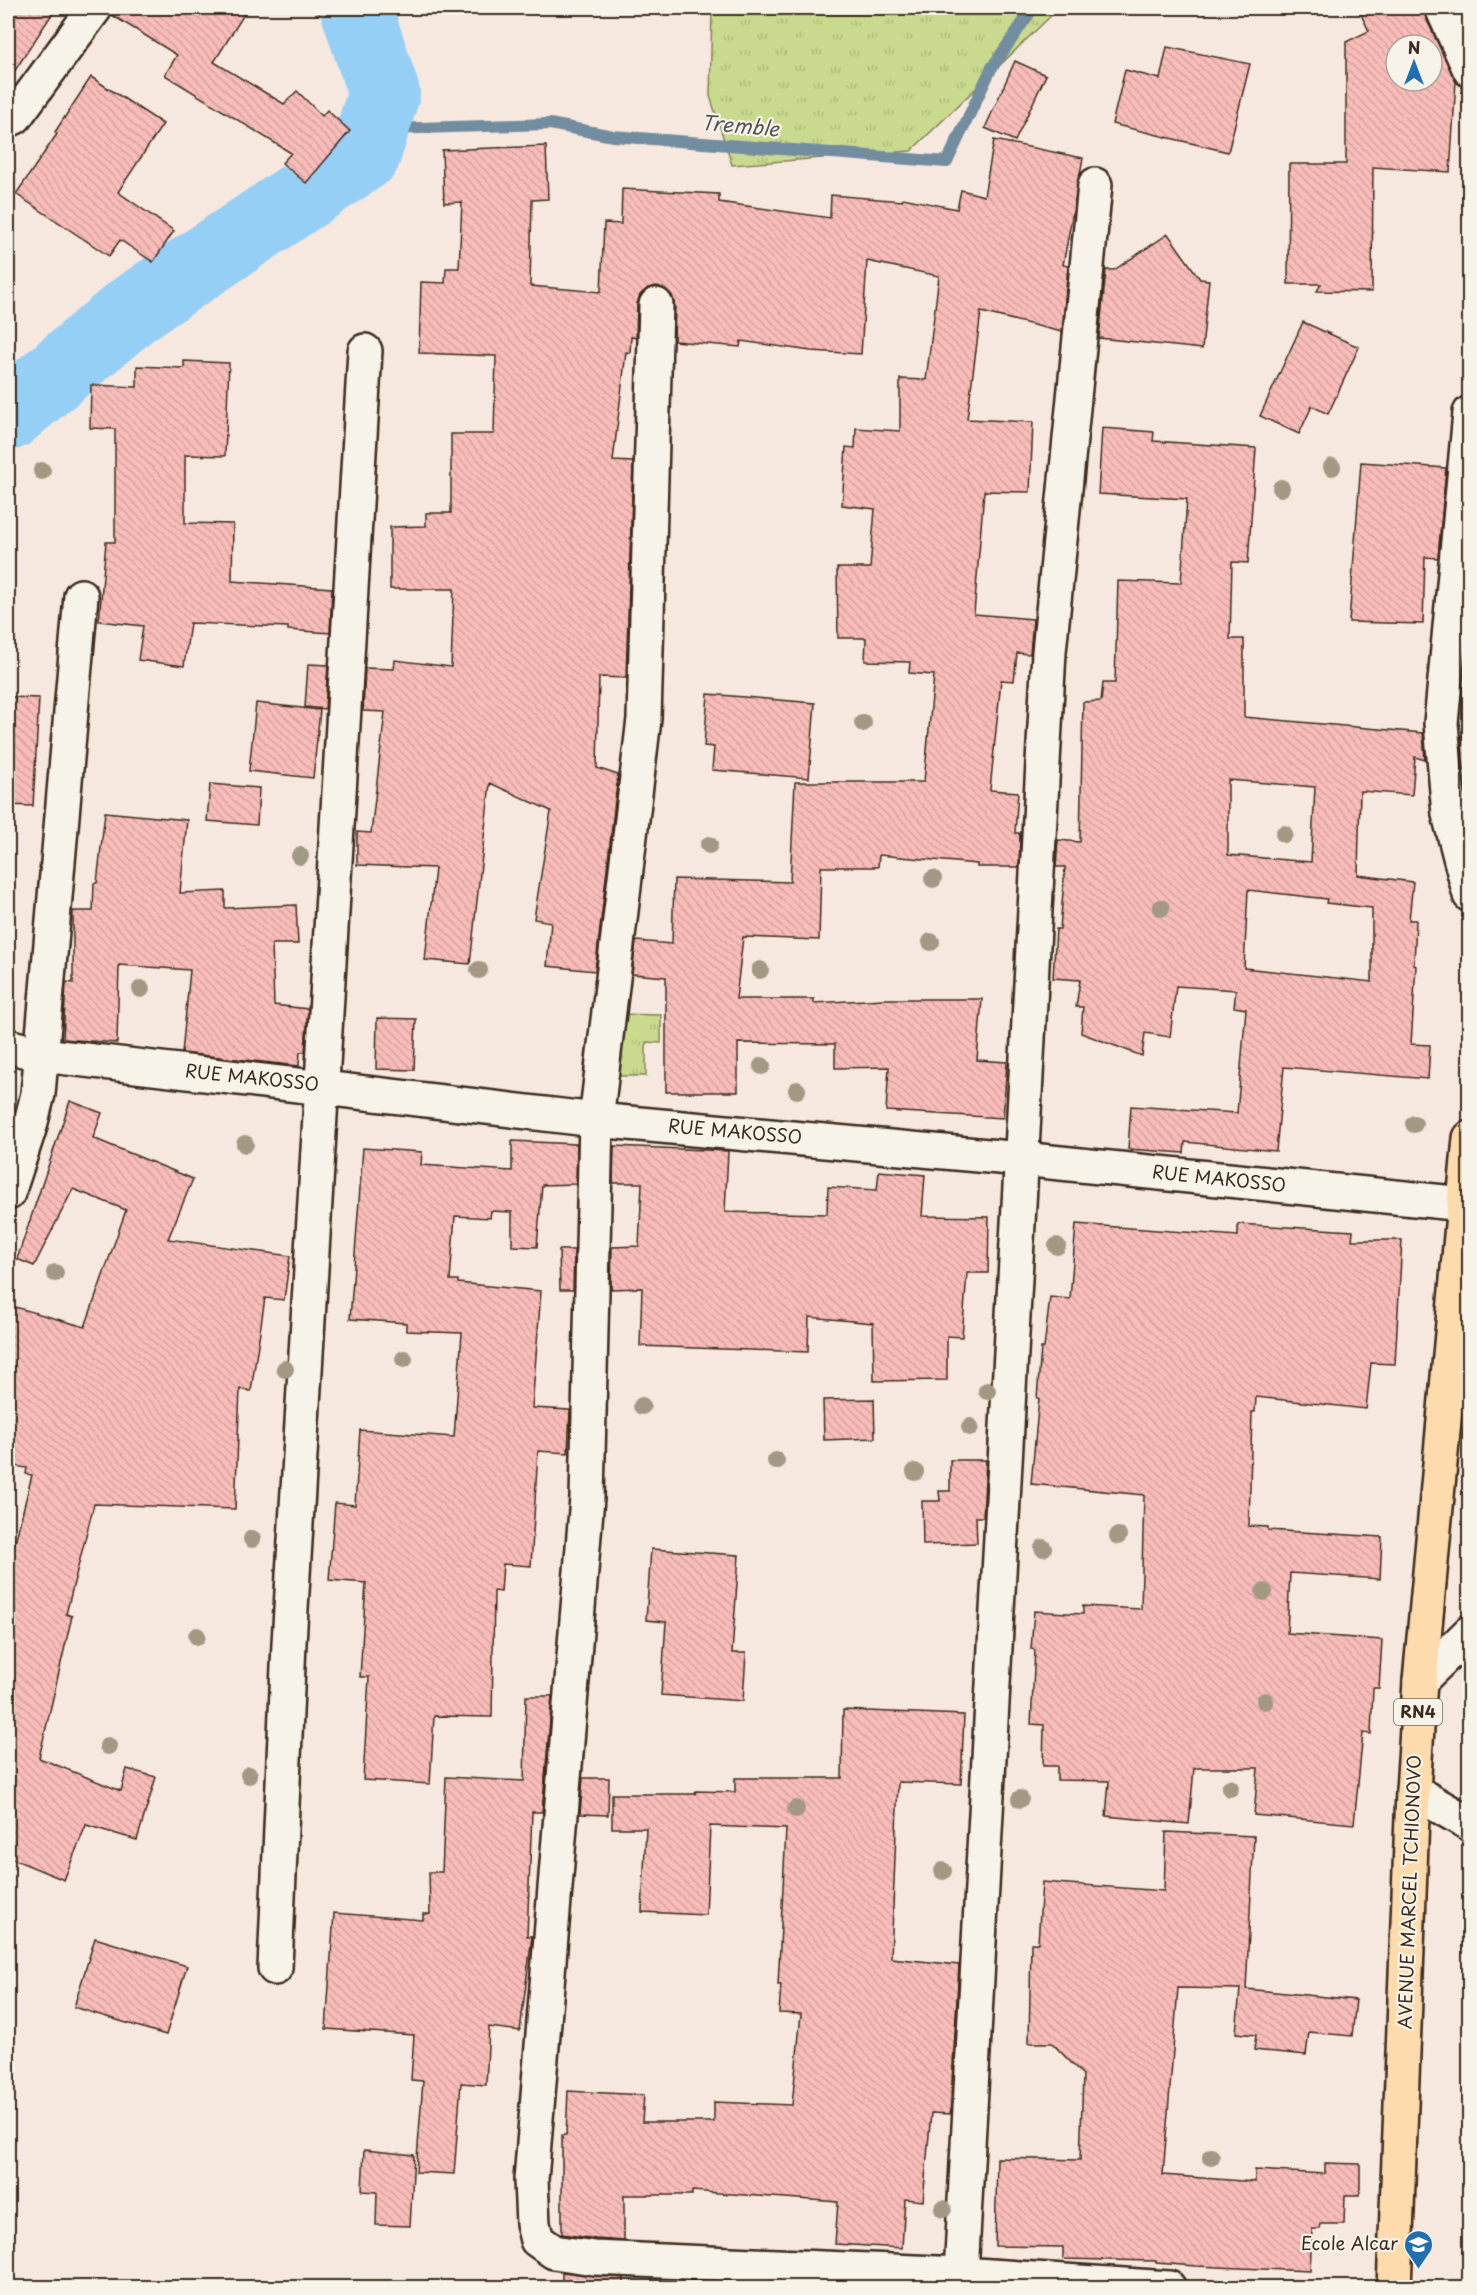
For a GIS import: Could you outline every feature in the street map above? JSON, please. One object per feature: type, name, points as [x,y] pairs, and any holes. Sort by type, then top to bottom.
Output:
[{"type":"highway","name":"AVENUE MARCEL TCHIONOVO","points":[[1394,2288],[1413,1791],[1420,1681],[1470,1138]]},
{"type":"street","points":[[8,120],[15,117],[95,8]]},
{"type":"street","points":[[1442,8],[1470,70]]},
{"type":"street","points":[[961,2274],[1049,652],[1095,185]]},
{"type":"street","points":[[656,305],[644,719],[596,1120],[587,1498],[531,2180],[533,2224],[537,2240],[554,2252],[594,2258],[961,2274],[1169,2288]]},
{"type":"street","points":[[275,1968],[289,1644],[365,351]]},
{"type":"street","points":[[1470,413],[1441,723],[1449,814],[1470,895]]},
{"type":"street","points":[[8,1193],[38,1094],[81,596]]},
{"type":"street","name":"RUE MAKOSSO","points":[[8,1046],[42,1054],[596,1120],[1021,1159],[1464,1204]]},
{"type":"street","points":[[1420,1681],[1470,1632]]},
{"type":"street","points":[[1413,1791],[1470,1824]]},
{"type":"green space","points":[[311,8],[362,8],[342,29]]},
{"type":"green space","points":[[712,8],[1059,8],[911,151],[732,165],[710,96]]},
{"type":"green space","points":[[1469,581],[1469,667],[1459,667]]},
{"type":"green space","points":[[616,1014],[661,1015],[661,1043],[646,1042],[646,1076],[615,1076]]},
{"type":"building","points":[[8,8],[56,8],[8,81]]},
{"type":"building","points":[[113,8],[248,8],[214,62],[284,104],[297,91],[322,116],[327,110],[350,131],[306,183],[282,163],[291,153],[165,75],[177,55],[112,15]]},
{"type":"building","points":[[1358,8],[1423,8],[1433,33],[1384,33],[1384,93],[1444,93],[1444,56],[1456,81],[1450,172],[1373,167],[1372,292],[1317,291],[1321,284],[1288,284],[1289,164],[1346,164],[1346,42],[1369,31]]},
{"type":"building","points":[[1167,47],[1250,64],[1228,152],[1112,124],[1125,70],[1160,79]]},
{"type":"building","points":[[1015,61],[1046,75],[1015,141],[985,128]]},
{"type":"building","points":[[91,77],[163,124],[118,192],[174,231],[153,262],[120,240],[109,256],[16,194],[57,134],[55,132]]},
{"type":"building","points":[[994,140],[1083,158],[1063,265],[1068,266],[1062,332],[981,312],[967,419],[1033,422],[1030,492],[984,491],[974,614],[1033,619],[1030,654],[1017,653],[1014,681],[1001,680],[990,790],[1018,792],[1015,833],[1019,833],[1020,837],[1019,867],[977,867],[977,864],[879,855],[878,867],[821,867],[819,940],[743,937],[736,999],[814,999],[814,1003],[883,999],[982,999],[977,1060],[1007,1062],[1003,1118],[886,1111],[889,1067],[835,1068],[835,1044],[738,1043],[738,1092],[666,1092],[666,977],[632,974],[636,941],[672,944],[674,879],[790,882],[795,782],[924,782],[934,675],[909,673],[910,662],[865,661],[866,638],[838,638],[837,568],[870,568],[875,509],[842,505],[846,447],[855,448],[856,428],[900,431],[900,379],[926,380],[939,276],[867,261],[861,354],[811,351],[741,341],[740,347],[674,341],[675,306],[672,296],[665,289],[657,286],[648,288],[640,295],[637,304],[636,338],[631,337],[630,353],[626,352],[613,461],[633,462],[626,678],[599,677],[597,768],[618,775],[595,971],[547,966],[551,922],[534,919],[551,811],[490,783],[470,964],[425,960],[435,868],[357,865],[357,832],[371,833],[385,712],[363,711],[365,668],[394,669],[395,660],[451,667],[454,589],[390,589],[390,527],[426,526],[426,513],[451,513],[451,434],[494,434],[496,356],[419,353],[421,282],[445,283],[446,268],[459,268],[462,202],[444,203],[442,150],[546,146],[548,199],[532,200],[530,286],[601,292],[604,223],[621,224],[622,189],[719,194],[719,202],[830,218],[831,195],[902,201],[903,198],[957,209],[961,190],[984,196]]},
{"type":"building","points":[[1168,234],[1200,279],[1209,280],[1202,349],[1099,338],[1106,270],[1114,270]]},
{"type":"building","points":[[1303,322],[1359,347],[1328,414],[1312,406],[1299,434],[1260,416]]},
{"type":"building","points":[[184,361],[229,363],[225,456],[185,455],[185,523],[233,524],[232,581],[332,588],[330,633],[288,630],[288,627],[190,623],[184,666],[138,660],[143,626],[99,621],[106,542],[115,542],[115,429],[90,428],[91,385],[137,387],[137,366],[184,368]]},
{"type":"building","points":[[1102,428],[1154,432],[1153,441],[1256,448],[1248,563],[1232,562],[1230,639],[1244,639],[1244,717],[1423,733],[1425,760],[1415,757],[1412,795],[1360,791],[1358,875],[1413,882],[1409,920],[1416,920],[1414,965],[1416,966],[1411,1044],[1430,1045],[1428,1079],[1284,1067],[1276,1151],[1185,1142],[1184,1153],[1128,1149],[1131,1106],[1237,1113],[1246,1009],[1234,1007],[1236,990],[1176,986],[1170,1037],[1145,1033],[1142,1056],[1081,1033],[1083,1007],[1076,1007],[1080,980],[1053,978],[1056,929],[1060,929],[1065,867],[1056,867],[1058,840],[1080,842],[1083,702],[1101,701],[1103,683],[1115,683],[1118,581],[1181,583],[1187,499],[1098,494]],"holes":[[[1228,780],[1315,787],[1311,862],[1228,855]],[[1248,890],[1327,899],[1326,903],[1372,908],[1372,982],[1244,968]]]},
{"type":"building","points":[[1361,462],[1446,468],[1438,558],[1425,557],[1423,624],[1349,622]]},
{"type":"building","points":[[308,664],[328,665],[325,709],[305,707]]},
{"type":"building","points":[[708,694],[815,703],[809,778],[712,770],[714,747],[704,746]]},
{"type":"building","points":[[8,697],[39,698],[33,806],[8,805]]},
{"type":"building","points":[[256,703],[320,710],[313,778],[249,771]]},
{"type":"building","points":[[1461,736],[1470,737],[1470,770],[1464,769]]},
{"type":"building","points":[[210,784],[259,788],[257,825],[207,821]]},
{"type":"building","points":[[105,812],[187,820],[180,893],[225,891],[225,908],[296,905],[298,944],[272,944],[274,1005],[308,1009],[305,1052],[300,1052],[299,1066],[182,1053],[190,970],[119,965],[117,1043],[63,1039],[66,982],[73,983],[73,911],[93,911],[94,883],[97,883]]},
{"type":"building","points":[[377,1018],[416,1019],[414,1070],[376,1069]]},
{"type":"building","points":[[70,1101],[102,1113],[93,1138],[193,1179],[168,1239],[290,1256],[284,1300],[265,1298],[251,1391],[240,1389],[235,1509],[94,1504],[66,1614],[72,1616],[39,1758],[121,1791],[127,1769],[156,1777],[137,1840],[86,1825],[64,1880],[8,1857],[8,1570],[32,1475],[26,1474],[27,1468],[15,1466],[17,1456],[8,1455],[8,1305],[85,1327],[126,1210],[73,1189],[34,1266],[17,1259]]},
{"type":"building","points":[[512,1141],[577,1144],[576,1184],[542,1185],[537,1247],[512,1246],[512,1212],[491,1211],[490,1218],[455,1216],[450,1280],[458,1280],[458,1283],[541,1291],[532,1408],[570,1410],[568,1453],[538,1451],[531,1566],[503,1564],[501,1592],[494,1591],[492,1717],[434,1716],[430,1784],[363,1780],[369,1677],[360,1677],[366,1583],[329,1580],[335,1503],[355,1505],[360,1430],[454,1437],[462,1333],[406,1331],[406,1323],[350,1319],[363,1148],[422,1152],[421,1165],[512,1171]]},
{"type":"building","points":[[614,1146],[728,1151],[725,1212],[827,1214],[828,1187],[877,1190],[879,1171],[925,1175],[922,1216],[989,1217],[988,1273],[967,1273],[962,1337],[947,1336],[947,1380],[874,1381],[873,1323],[809,1317],[808,1352],[640,1346],[642,1288],[611,1289],[612,1247],[639,1246],[642,1183],[613,1183]]},
{"type":"building","points":[[1076,1224],[1238,1236],[1238,1224],[1353,1231],[1352,1240],[1402,1240],[1395,1364],[1371,1363],[1366,1409],[1256,1397],[1255,1412],[1252,1412],[1249,1526],[1268,1527],[1268,1530],[1382,1537],[1380,1579],[1290,1573],[1287,1633],[1382,1640],[1379,1688],[1373,1688],[1371,1734],[1363,1733],[1354,1824],[1254,1815],[1258,1768],[1194,1768],[1189,1824],[1106,1816],[1109,1781],[1057,1780],[1057,1766],[1043,1766],[1044,1725],[1031,1724],[1035,1650],[1031,1649],[1034,1611],[1083,1614],[1083,1606],[1141,1609],[1144,1495],[1031,1484],[1041,1348],[1044,1348],[1050,1297],[1070,1299]]},
{"type":"building","points":[[559,1250],[574,1250],[573,1290],[560,1290]]},
{"type":"building","points":[[874,1399],[875,1438],[824,1440],[823,1400]]},
{"type":"building","points":[[950,1460],[986,1460],[983,1517],[976,1517],[977,1543],[923,1545],[922,1501],[940,1501],[939,1491],[950,1491]]},
{"type":"building","points":[[651,1549],[739,1555],[732,1653],[746,1653],[743,1701],[661,1695],[666,1622],[646,1620]]},
{"type":"building","points":[[526,1696],[552,1696],[542,1812],[532,1812],[527,1936],[532,1936],[520,2031],[489,2027],[486,2085],[461,2083],[454,2174],[416,2172],[423,2081],[411,2080],[414,2035],[326,2029],[334,1913],[423,1920],[423,1914],[430,1914],[429,1872],[442,1872],[446,1777],[524,1781]]},
{"type":"building","points":[[843,1710],[964,1715],[961,1784],[898,1782],[891,1958],[959,1965],[950,2114],[931,2113],[923,2201],[905,2199],[902,2248],[835,2244],[838,2202],[692,2191],[692,2195],[624,2195],[624,2241],[562,2234],[562,2135],[566,2135],[568,2091],[644,2095],[642,2122],[714,2122],[714,2102],[792,2105],[801,2014],[779,2013],[781,1985],[778,1985],[786,1829],[710,1826],[706,1915],[642,1912],[646,1828],[612,1828],[612,1794],[735,1792],[735,1778],[842,1778]]},
{"type":"building","points":[[583,1778],[609,1778],[608,1815],[580,1814]]},
{"type":"building","points":[[1166,1832],[1254,1836],[1246,1989],[1356,2000],[1352,2036],[1309,2032],[1306,2055],[1254,2050],[1256,2035],[1236,2033],[1240,1989],[1178,1988],[1163,2175],[1255,2182],[1255,2170],[1325,2174],[1325,2163],[1360,2164],[1360,2195],[1345,2195],[1344,2224],[1321,2224],[1320,2229],[1312,2229],[1310,2271],[1196,2266],[1156,2263],[1156,2261],[1063,2259],[1063,2247],[995,2246],[997,2158],[1080,2160],[1083,2075],[1052,2043],[1029,2043],[1031,1943],[1038,1943],[1042,1882],[1164,1891]]},
{"type":"building","points":[[95,1938],[187,1966],[166,2035],[74,2007]]},
{"type":"building","points":[[364,2150],[414,2155],[410,2226],[376,2225],[377,2192],[362,2191]]},
{"type":"building","points":[[562,2272],[624,2278],[624,2288],[562,2288]]},
{"type":"waterway","points":[[8,415],[134,309],[365,154],[384,93],[356,8]]},
{"type":"waterway","name":"Tremble","points":[[365,154],[388,129],[550,124],[613,136],[947,162],[991,69],[1033,8]]},
{"type":"place","name":"Ecole Alcar","points":[[1419,2270]]}]
